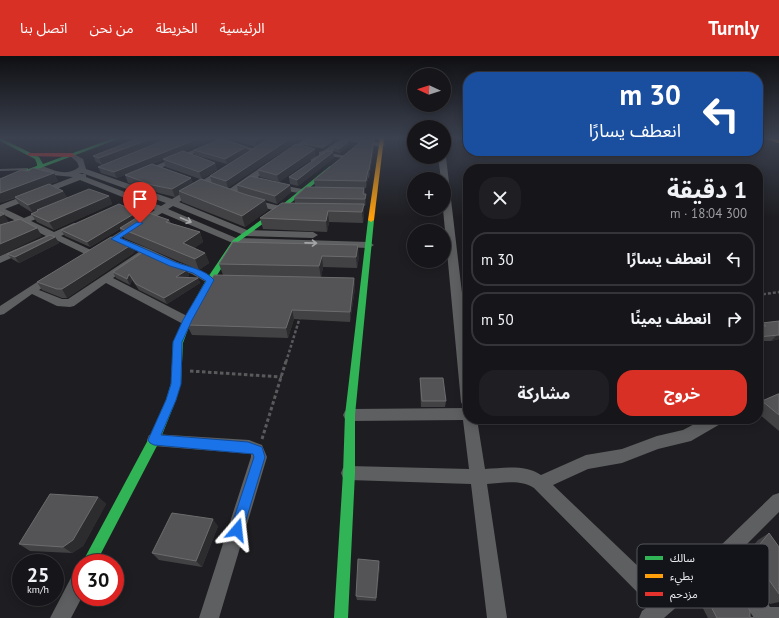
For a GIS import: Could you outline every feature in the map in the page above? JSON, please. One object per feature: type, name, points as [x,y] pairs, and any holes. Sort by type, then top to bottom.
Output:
[{"type":"main road","points":[[35,168],[40,164]]},
{"type":"main road","points":[[0,181],[46,164]]},
{"type":"main road","points":[[94,554],[154,440],[171,400],[176,384],[178,342],[187,320],[210,280],[235,241],[280,209],[334,164]]},
{"type":"main road","points":[[341,618],[349,473],[350,415],[361,283],[369,241],[368,211],[377,164]]},
{"type":"street","points":[[0,209],[78,174],[83,164]]},
{"type":"street","points":[[92,193],[161,164]]},
{"type":"street","points":[[222,191],[248,179],[271,164]]},
{"type":"street","points":[[306,167],[310,164]]},
{"type":"street","points":[[443,164],[463,355]]},
{"type":"street","points":[[155,167],[169,172]]},
{"type":"street","points":[[0,209],[54,236],[87,255],[174,203],[198,183],[226,167]]},
{"type":"street","points":[[35,168],[57,175],[78,174],[95,171],[126,179],[174,203],[246,233],[369,241]]},
{"type":"street","points":[[78,174],[235,241],[369,241]]},
{"type":"street","points":[[248,179],[264,183],[284,184],[302,191],[324,191]]},
{"type":"street","points":[[198,183],[280,209],[295,209]]},
{"type":"street","points":[[121,206],[135,199]]},
{"type":"street","points":[[0,231],[58,207]]},
{"type":"street","points":[[0,260],[87,221]]},
{"type":"street","points":[[114,239],[196,272],[210,280],[234,280]]},
{"type":"street","points":[[31,290],[65,304],[76,300],[146,251]]},
{"type":"street","points":[[0,311],[58,274]]},
{"type":"street","points":[[107,279],[187,320]]},
{"type":"street","points":[[350,415],[463,414]]},
{"type":"street","points":[[471,424],[496,618]]},
{"type":"street","points":[[540,483],[586,462],[622,456],[657,443],[686,436],[708,424]]},
{"type":"street","points":[[154,440],[248,447],[258,450],[259,457],[209,618]]},
{"type":"street","points":[[349,473],[478,476],[517,475],[531,477],[540,483],[637,578]]},
{"type":"street","points":[[734,544],[779,501]]},
{"type":"street","points":[[60,618],[72,596]]},
{"type":"street","points":[[649,618],[660,608]]},
{"type":"street","points":[[763,608],[770,617]]},
{"type":"lane","points":[[0,170],[35,168]]},
{"type":"path","points":[[763,294],[779,292]]},
{"type":"path","points":[[258,450],[301,312]]},
{"type":"path","points":[[176,370],[282,377]]},
{"type":"building","points":[[105,164],[134,164],[114,172],[98,167]]},
{"type":"building","points":[[153,164],[191,178],[172,189],[152,185],[125,175]]},
{"type":"building","points":[[177,164],[213,164],[199,172]]},
{"type":"building","points":[[229,164],[251,164],[226,181],[210,176]]},
{"type":"building","points":[[266,164],[293,164],[277,175],[258,170]]},
{"type":"building","points":[[308,164],[317,164],[297,180],[289,177]]},
{"type":"building","points":[[333,164],[370,164],[366,181],[314,180]]},
{"type":"building","points":[[33,168],[54,173],[0,193],[0,179],[21,170],[28,171]]},
{"type":"building","points":[[250,176],[290,185],[275,196],[237,185]]},
{"type":"building","points":[[201,179],[265,200],[242,216],[179,191]]},
{"type":"building","points":[[49,184],[63,191],[28,205],[15,197]]},
{"type":"building","points":[[306,187],[364,188],[363,194],[366,194],[365,199],[294,198]]},
{"type":"building","points":[[89,189],[109,196],[49,222],[31,214],[38,211],[37,210]]},
{"type":"building","points":[[282,203],[364,204],[362,212],[328,211],[326,221],[260,218]]},
{"type":"building","points":[[119,204],[137,212],[87,242],[61,230]]},
{"type":"building","points":[[146,212],[169,220],[166,222],[200,232],[183,243],[205,253],[195,259],[120,228]]},
{"type":"building","points":[[20,219],[37,228],[0,244],[0,225]]},
{"type":"building","points":[[50,235],[55,237],[15,257],[7,254]]},
{"type":"building","points":[[111,237],[131,245],[62,289],[57,289],[37,282]]},
{"type":"building","points":[[233,242],[358,245],[356,257],[322,256],[319,266],[219,264]]},
{"type":"building","points":[[143,252],[187,270],[176,277],[198,278],[164,298],[136,284],[129,274],[127,279],[113,272]]},
{"type":"building","points":[[214,275],[354,278],[350,312],[292,310],[286,328],[187,325],[192,312]]},
{"type":"building","points":[[779,321],[779,335],[763,337],[763,326],[766,326],[763,323]]},
{"type":"building","points":[[420,378],[443,378],[446,401],[422,401]]},
{"type":"building","points":[[779,394],[779,415],[763,402]]},
{"type":"building","points":[[50,494],[98,497],[73,540],[63,547],[19,544]]},
{"type":"building","points":[[172,513],[213,519],[196,561],[152,553]]},
{"type":"building","points":[[769,533],[779,547],[779,594],[769,580],[769,544],[760,544]]},
{"type":"building","points":[[358,559],[379,561],[376,598],[356,596]]},
{"type":"building","points":[[712,608],[748,608],[750,617],[754,618],[717,618]]},
{"type":"traffic: fast","points":[[0,181],[46,164]]},
{"type":"traffic: fast","points":[[94,554],[154,440],[171,400],[176,383],[178,343],[187,321],[210,280],[235,241],[280,209],[332,167]]},
{"type":"traffic: fast","points":[[341,618],[349,473],[350,415],[371,220]]},
{"type":"traffic: slow","points":[[371,220],[378,164]]},
{"type":"route","points":[[140,223],[114,239],[196,272],[210,280],[187,320],[178,342],[176,354],[176,384],[154,440],[248,447],[258,450],[259,457],[237,530]]}]
